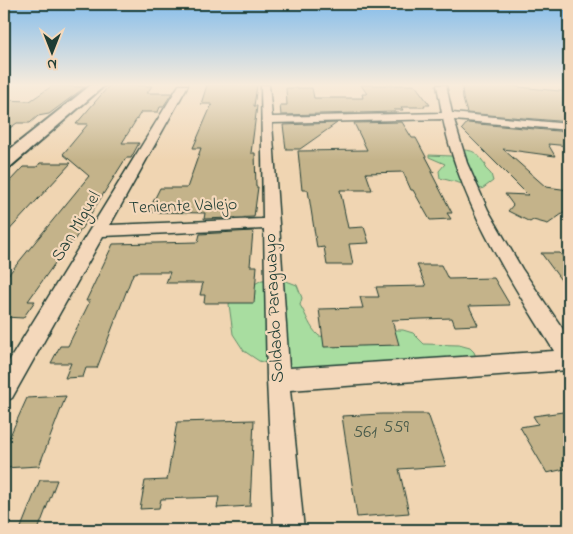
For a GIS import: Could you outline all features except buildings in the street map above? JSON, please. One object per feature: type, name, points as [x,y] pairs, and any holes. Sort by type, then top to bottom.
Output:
[{"type":"main road","points":[[4,163],[69,110]]},
{"type":"street","name":"San Miguel","points":[[4,390],[170,110]]},
{"type":"street","name":"Soldado Paraguayo","points":[[266,110],[278,380],[288,530]]},
{"type":"street","points":[[446,110],[464,174],[478,204],[513,268],[569,356]]},
{"type":"street","points":[[266,120],[447,116],[569,127]]},
{"type":"street","name":"Teniente Valejo","points":[[98,231],[270,224]]},
{"type":"street","points":[[278,380],[569,360]]},
{"type":"green space","points":[[463,150],[477,154],[491,174],[493,181],[482,189],[440,178],[439,171],[445,164],[429,157],[429,155],[451,156]]},
{"type":"green space","points":[[281,279],[297,285],[302,298],[300,305],[310,325],[319,336],[340,338],[383,330],[403,330],[413,333],[424,344],[459,345],[470,348],[476,357],[314,377],[259,361],[244,351],[233,334],[229,304],[232,296],[262,280]]}]
